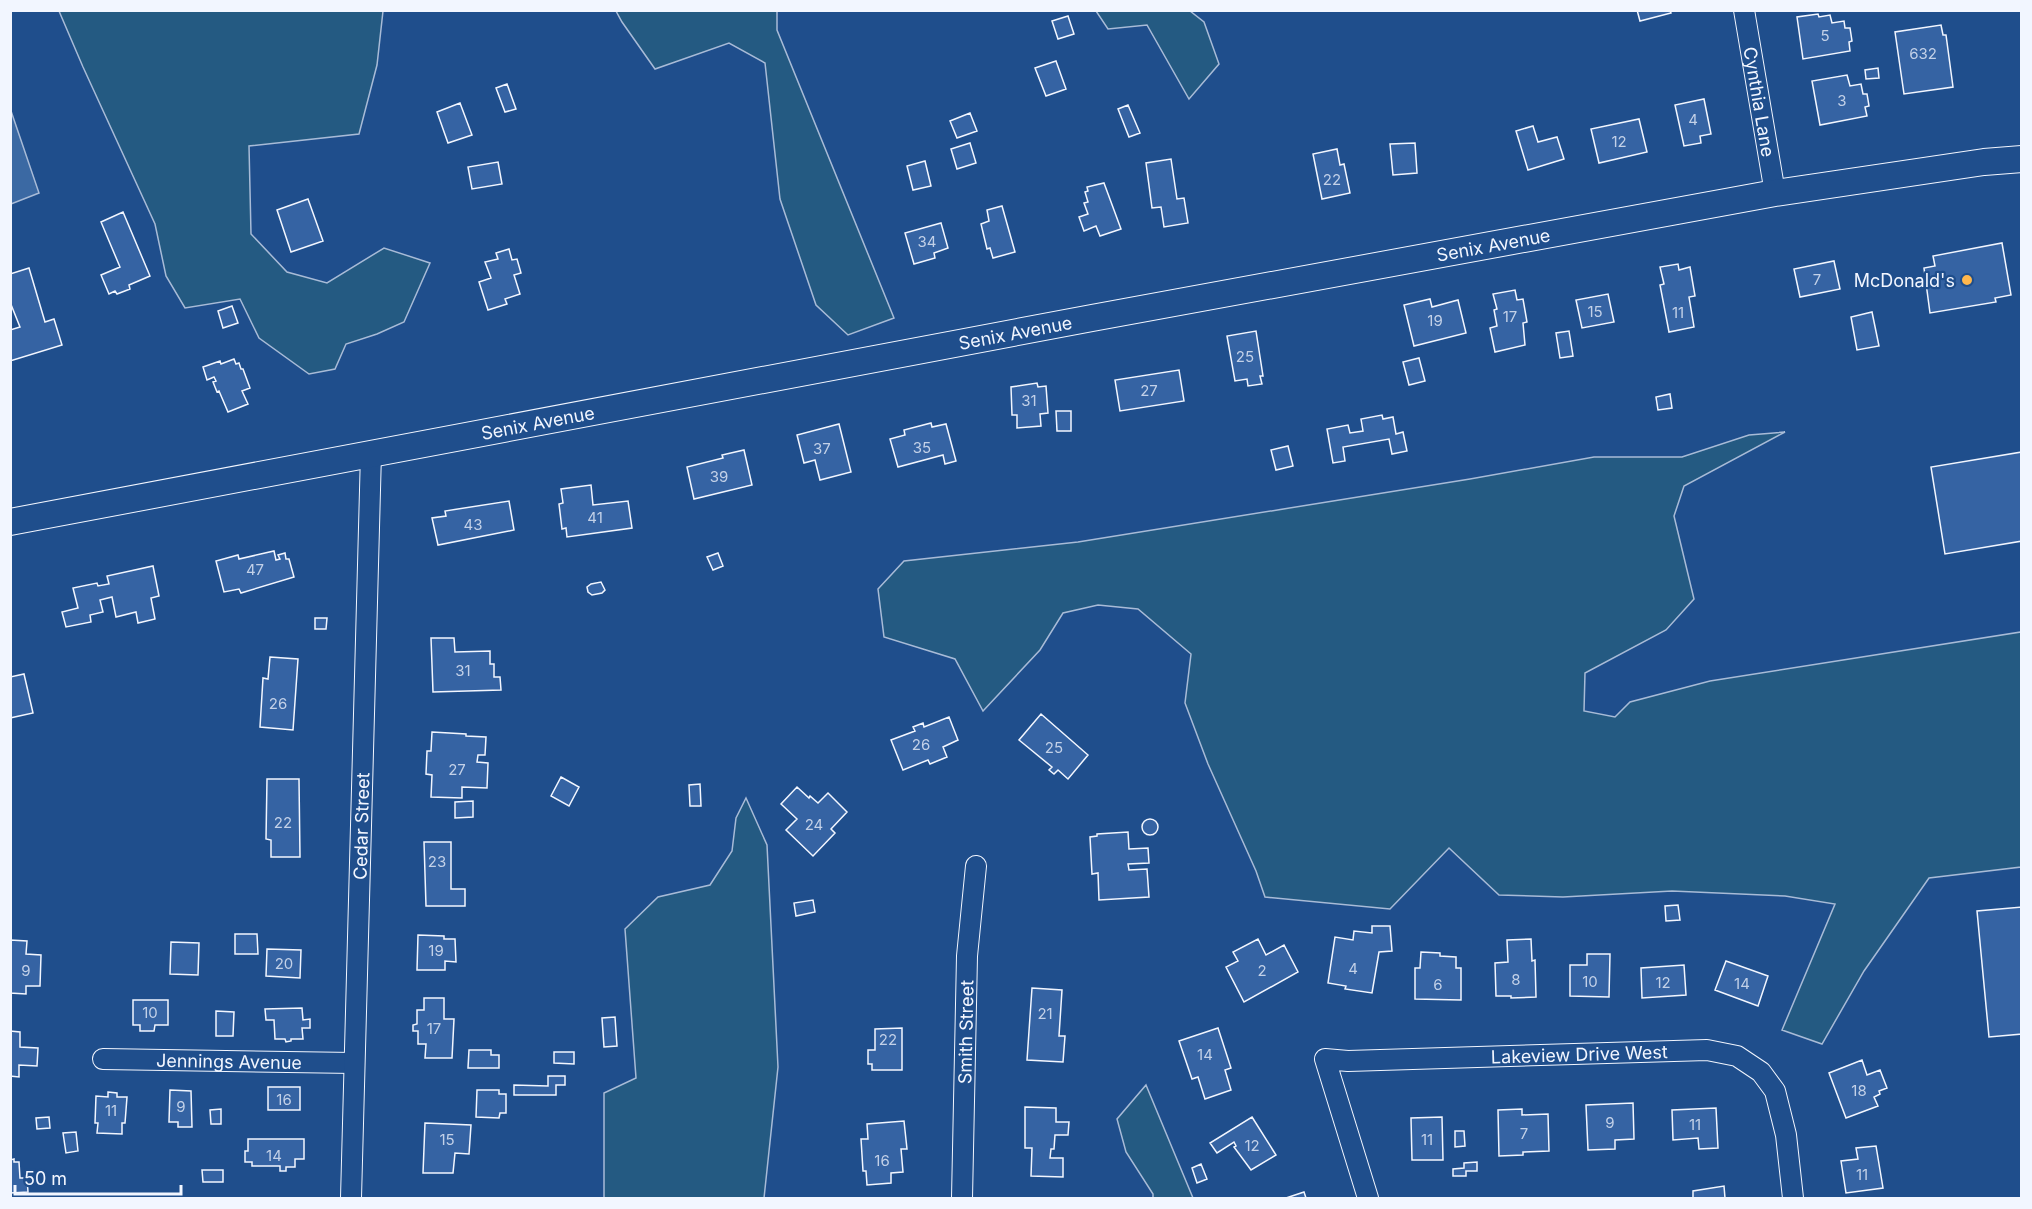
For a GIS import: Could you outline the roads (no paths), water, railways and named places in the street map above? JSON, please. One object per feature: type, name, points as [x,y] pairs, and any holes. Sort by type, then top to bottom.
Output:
[{"type":"street","name":"Cynthia Lane","points":[[1744,10],[1775,193]]},
{"type":"street","name":"Senix Avenue","points":[[10,522],[1080,320],[1775,193],[2022,159]]},
{"type":"street","name":"Cedar Street","points":[[351,1198],[371,453]]},
{"type":"street","name":"Smith Street","points":[[962,1198],[967,956],[976,866]]},
{"type":"street","name":"Lakeview Drive West","points":[[1368,1198],[1324,1059],[1348,1061],[1707,1050],[1737,1056],[1761,1072],[1775,1091],[1786,1136],[1793,1198]]},
{"type":"street","name":"Jennings Avenue","points":[[103,1059],[354,1063]]},
{"type":"place","name":"McDonald's","points":[[1967,280]]}]
